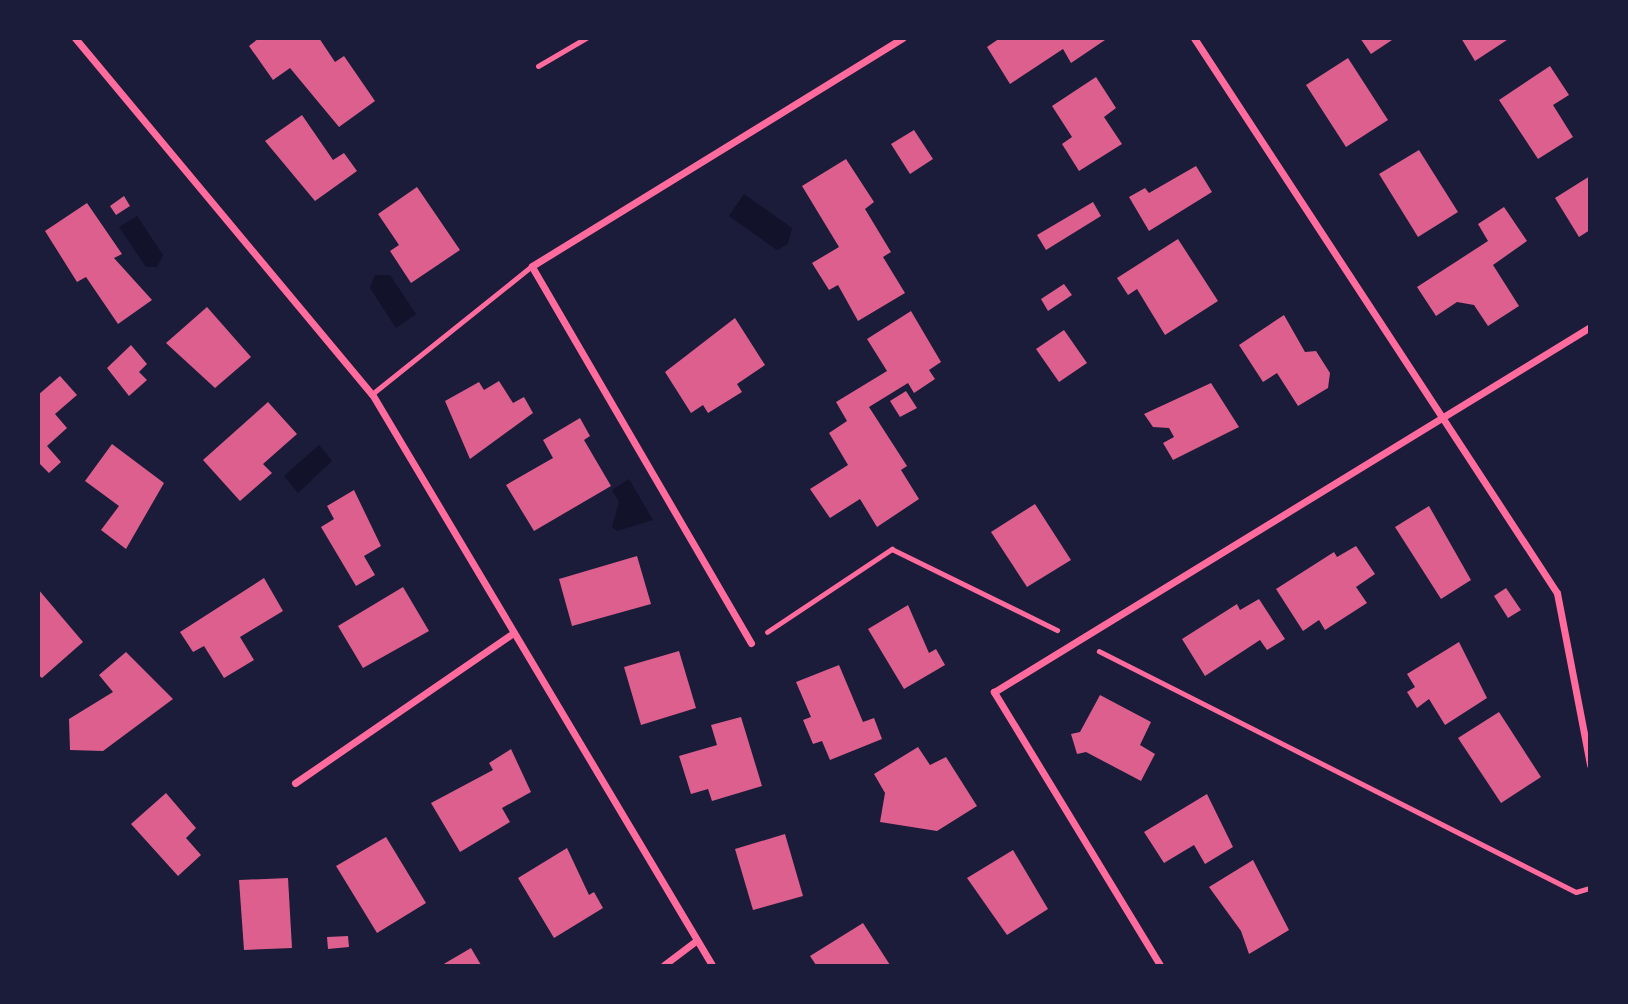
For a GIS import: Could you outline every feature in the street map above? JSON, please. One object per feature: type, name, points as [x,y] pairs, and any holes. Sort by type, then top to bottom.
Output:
[{"type":"street","points":[[75,38],[372,394],[510,635],[712,965]]},
{"type":"street","points":[[751,643],[532,266],[902,38]]},
{"type":"street","points":[[1194,38],[1441,420],[1557,593],[1590,765]]},
{"type":"street","points":[[1160,965],[993,692],[1075,639],[1441,420],[1590,327]]},
{"type":"street","points":[[295,783],[510,635]]},
{"type":"street","points":[[664,965],[697,940]]},
{"type":"lane","points":[[538,66],[586,38]]},
{"type":"lane","points":[[372,394],[532,266]]},
{"type":"path","points":[[751,643],[892,548],[1576,892],[1590,888]]},
{"type":"shaded area","points":[[744,194],[792,228],[788,244],[777,250],[729,216]]},
{"type":"shaded area","points":[[137,216],[163,255],[157,267],[146,267],[119,227]]},
{"type":"shaded area","points":[[375,275],[390,275],[416,314],[396,328],[370,288]]},
{"type":"shaded area","points":[[319,445],[332,461],[298,493],[284,476]]},
{"type":"shaded area","points":[[629,479],[653,520],[617,531],[612,527],[619,502],[612,490]]},
{"type":"building","points":[[259,38],[319,38],[335,62],[344,56],[375,101],[339,127],[290,68],[273,80],[249,46]]},
{"type":"building","points":[[1000,38],[1108,38],[1071,63],[1063,49],[1010,84],[987,47]]},
{"type":"building","points":[[1360,38],[1395,38],[1371,54]]},
{"type":"building","points":[[1461,38],[1510,38],[1475,61]]},
{"type":"building","points":[[1348,58],[1388,120],[1346,147],[1306,85]]},
{"type":"building","points":[[1550,66],[1569,95],[1553,105],[1573,137],[1538,159],[1499,100]]},
{"type":"building","points":[[1096,77],[1116,108],[1104,117],[1122,144],[1079,171],[1062,144],[1072,137],[1052,106]]},
{"type":"building","points":[[302,115],[333,160],[344,153],[357,171],[315,201],[265,141]]},
{"type":"building","points":[[914,130],[933,159],[910,174],[891,144]]},
{"type":"building","points":[[1419,150],[1458,212],[1418,237],[1379,174]]},
{"type":"building","points":[[846,159],[874,202],[865,209],[891,252],[883,257],[905,293],[858,321],[838,285],[829,290],[812,263],[839,247],[802,186]]},
{"type":"building","points":[[1196,166],[1212,192],[1149,231],[1129,197],[1145,188],[1149,193]]},
{"type":"building","points":[[1590,176],[1590,230],[1579,237],[1555,198]]},
{"type":"building","points":[[417,187],[460,250],[411,283],[390,251],[399,245],[378,214]]},
{"type":"building","points":[[124,196],[130,206],[116,215],[110,206]]},
{"type":"building","points":[[1093,202],[1101,216],[1046,250],[1037,235]]},
{"type":"building","points":[[87,203],[122,254],[114,258],[152,300],[118,324],[86,277],[77,282],[45,231]]},
{"type":"building","points":[[1504,207],[1527,241],[1493,265],[1519,306],[1488,326],[1474,305],[1457,302],[1436,316],[1417,287],[1488,241],[1478,224]]},
{"type":"building","points":[[1178,239],[1218,301],[1165,335],[1137,289],[1128,295],[1117,278]]},
{"type":"building","points":[[1064,284],[1072,295],[1048,311],[1041,299]]},
{"type":"building","points":[[207,307],[251,357],[215,388],[166,343]]},
{"type":"building","points":[[911,311],[941,362],[929,370],[935,379],[914,393],[908,383],[869,407],[907,466],[901,470],[919,499],[877,527],[860,499],[830,518],[810,489],[848,465],[829,433],[847,421],[836,402],[887,371],[867,339]]},
{"type":"building","points":[[1284,315],[1305,352],[1316,351],[1330,373],[1328,388],[1298,406],[1277,373],[1263,382],[1239,345]]},
{"type":"building","points":[[735,318],[765,365],[737,384],[742,392],[708,413],[703,405],[691,413],[665,372]]},
{"type":"building","points":[[1064,330],[1087,363],[1059,382],[1036,349]]},
{"type":"building","points":[[131,345],[147,364],[139,372],[147,380],[129,396],[107,368]]},
{"type":"building","points":[[60,376],[77,395],[55,414],[67,428],[47,446],[61,462],[49,473],[38,462],[38,395]]},
{"type":"building","points":[[499,381],[513,403],[524,397],[533,413],[470,459],[445,401],[479,382],[484,390]]},
{"type":"building","points":[[1211,383],[1239,427],[1173,460],[1163,443],[1174,437],[1169,428],[1153,427],[1144,414]]},
{"type":"building","points":[[906,391],[917,408],[900,417],[890,401]]},
{"type":"building","points":[[268,402],[297,434],[263,464],[272,473],[240,501],[203,460]]},
{"type":"building","points":[[580,418],[590,436],[584,440],[611,486],[534,531],[506,485],[553,458],[543,440]]},
{"type":"building","points":[[112,444],[164,483],[126,549],[101,530],[119,506],[85,481]]},
{"type":"building","points":[[354,490],[381,546],[364,556],[375,575],[356,586],[321,527],[334,519],[327,506]]},
{"type":"building","points":[[1035,504],[1071,560],[1027,587],[991,532]]},
{"type":"building","points":[[1429,506],[1471,580],[1441,599],[1395,527]]},
{"type":"building","points":[[1356,546],[1375,574],[1356,587],[1367,603],[1325,630],[1319,620],[1303,631],[1276,589],[1334,552],[1337,557]]},
{"type":"building","points":[[637,556],[651,604],[572,626],[559,579]]},
{"type":"building","points":[[264,578],[283,611],[240,637],[254,660],[224,678],[204,646],[193,652],[180,632]]},
{"type":"building","points":[[403,587],[429,631],[363,668],[338,626]]},
{"type":"building","points":[[1506,588],[1521,610],[1508,618],[1494,596]]},
{"type":"building","points":[[38,589],[83,642],[42,678],[38,675]]},
{"type":"building","points":[[1259,599],[1285,639],[1267,650],[1260,640],[1205,676],[1182,639],[1237,604],[1240,610]]},
{"type":"building","points":[[908,605],[929,653],[936,649],[945,665],[904,689],[868,629]]},
{"type":"building","points":[[1459,642],[1487,698],[1445,725],[1429,699],[1417,708],[1407,692],[1415,687],[1407,674]]},
{"type":"building","points":[[679,651],[696,708],[641,725],[624,667]]},
{"type":"building","points":[[126,652],[173,699],[103,751],[70,750],[69,719],[113,692],[99,675]]},
{"type":"building","points":[[839,665],[863,722],[874,718],[882,739],[830,760],[822,741],[813,744],[803,720],[811,717],[796,682]]},
{"type":"building","points":[[1100,695],[1151,722],[1140,745],[1155,754],[1141,781],[1086,752],[1077,754],[1071,734],[1080,732]]},
{"type":"building","points":[[1499,712],[1541,777],[1501,803],[1458,738]]},
{"type":"building","points":[[741,717],[762,786],[712,801],[708,789],[691,794],[679,756],[717,745],[711,725]]},
{"type":"building","points":[[918,747],[930,765],[946,757],[977,806],[937,831],[880,822],[885,793],[874,774]]},
{"type":"building","points":[[511,749],[531,792],[502,808],[510,822],[460,852],[431,803],[493,770],[489,763]]},
{"type":"building","points":[[166,793],[196,828],[186,838],[201,855],[178,876],[131,824]]},
{"type":"building","points":[[1207,794],[1233,847],[1205,864],[1194,845],[1164,863],[1144,832]]},
{"type":"building","points":[[785,834],[803,896],[753,910],[735,849]]},
{"type":"building","points":[[386,837],[426,903],[377,933],[336,866]]},
{"type":"building","points":[[567,848],[589,895],[594,892],[603,908],[554,938],[518,878]]},
{"type":"building","points":[[1013,850],[1048,909],[1007,935],[967,878]]},
{"type":"building","points":[[1253,860],[1289,930],[1249,954],[1241,931],[1209,887]]},
{"type":"building","points":[[288,878],[292,948],[244,950],[239,880]]},
{"type":"building","points":[[863,923],[890,965],[816,965],[810,956]]},
{"type":"building","points":[[348,936],[349,947],[328,949],[327,937]]},
{"type":"building","points":[[471,948],[481,965],[442,965]]}]
